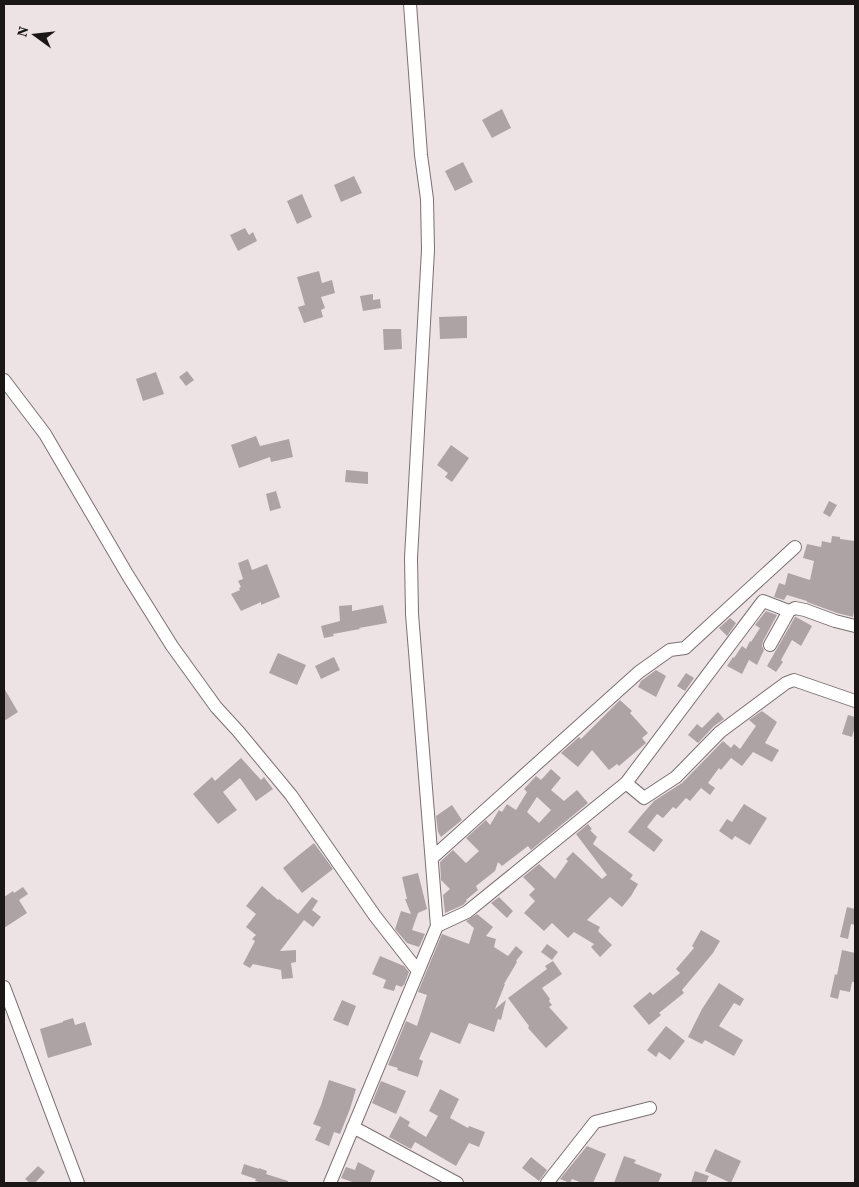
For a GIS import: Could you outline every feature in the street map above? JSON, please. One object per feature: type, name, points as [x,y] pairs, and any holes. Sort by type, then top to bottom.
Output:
[{"type":"street","points":[[330,1183],[437,926],[412,614],[411,558],[428,250],[427,199],[421,155],[410,4]]},
{"type":"street","points":[[4,380],[45,434],[127,574],[172,646],[216,707],[291,795],[375,916],[418,971]]},
{"type":"street","points":[[432,858],[639,672],[670,650],[685,648],[795,547]]},
{"type":"street","points":[[437,926],[467,912],[626,783],[763,601],[789,611]]},
{"type":"street","points":[[770,645],[789,611],[795,608],[855,626]]},
{"type":"street","points":[[626,783],[644,798],[676,777],[720,732],[794,680],[855,700]]},
{"type":"street","points":[[4,987],[78,1183]]},
{"type":"street","points":[[547,1183],[596,1122],[650,1108]]},
{"type":"street","points":[[353,1128],[457,1183]]},
{"type":"building","points":[[502,109],[511,128],[492,138],[482,120]]},
{"type":"building","points":[[463,162],[473,182],[455,191],[445,171]]},
{"type":"building","points":[[354,176],[362,193],[341,202],[334,185]]},
{"type":"building","points":[[302,194],[312,217],[297,224],[287,201]]},
{"type":"building","points":[[245,228],[249,235],[253,232],[257,241],[238,251],[230,235]]},
{"type":"building","points":[[319,271],[322,283],[332,280],[335,293],[321,297],[325,308],[321,310],[323,317],[304,323],[298,307],[305,305],[297,277]]},
{"type":"building","points":[[373,294],[373,300],[380,299],[381,308],[363,311],[360,296]]},
{"type":"building","points":[[467,316],[467,338],[440,339],[439,317]]},
{"type":"building","points":[[383,329],[401,329],[402,349],[384,350]]},
{"type":"building","points":[[187,371],[194,380],[186,386],[179,377]]},
{"type":"building","points":[[156,372],[164,394],[143,401],[136,379]]},
{"type":"building","points":[[256,436],[260,446],[289,439],[293,457],[271,462],[270,457],[239,468],[231,445]]},
{"type":"building","points":[[451,445],[469,458],[452,482],[445,477],[448,473],[437,465]]},
{"type":"building","points":[[346,470],[368,472],[368,484],[345,482]]},
{"type":"building","points":[[276,491],[281,508],[270,511],[266,494]]},
{"type":"building","points":[[829,501],[837,505],[830,517],[823,513]]},
{"type":"building","points":[[832,536],[855,541],[855,607],[853,617],[787,595],[784,600],[774,597],[779,583],[785,585],[788,573],[810,580],[814,561],[803,558],[807,544],[821,547],[822,541],[831,543]]},
{"type":"building","points":[[248,559],[252,570],[267,564],[280,597],[261,605],[261,602],[241,611],[231,594],[240,590],[239,588],[241,587],[238,581],[243,579],[238,563]]},
{"type":"building","points":[[352,605],[352,611],[383,605],[387,623],[333,634],[334,636],[324,638],[321,626],[340,621],[339,606]]},
{"type":"building","points":[[766,611],[777,615],[763,641],[762,646],[764,650],[757,665],[749,660],[742,674],[727,666],[742,646],[746,649],[751,642],[760,628],[755,625]]},
{"type":"building","points":[[795,617],[812,626],[801,646],[792,640],[781,660],[783,662],[776,672],[767,666]]},
{"type":"building","points":[[730,618],[736,623],[727,636],[719,628]]},
{"type":"building","points":[[278,653],[306,665],[297,685],[269,673]]},
{"type":"building","points":[[334,657],[340,670],[321,679],[315,666]]},
{"type":"building","points":[[656,670],[666,676],[656,697],[638,687],[641,681]]},
{"type":"building","points":[[686,673],[694,678],[685,691],[677,686]]},
{"type":"building","points":[[4,688],[18,712],[4,721]]},
{"type":"building","points":[[620,700],[632,711],[630,713],[648,733],[642,738],[646,743],[619,766],[617,764],[609,770],[592,750],[578,767],[561,753],[579,737],[581,739]]},
{"type":"building","points":[[762,711],[777,722],[765,743],[779,750],[772,762],[753,752],[742,766],[731,758],[721,770],[719,768],[708,783],[715,788],[710,795],[701,788],[690,801],[686,798],[676,809],[673,807],[663,818],[657,814],[647,827],[663,840],[654,852],[628,832],[654,801],[682,783],[723,741],[731,748],[734,744],[740,749],[756,726],[749,720]]},
{"type":"building","points":[[718,712],[724,719],[714,726],[698,743],[688,735],[697,724],[702,728]]},
{"type":"building","points":[[848,715],[855,717],[852,737],[842,734]]},
{"type":"building","points":[[241,758],[261,780],[264,777],[273,789],[256,801],[240,778],[223,792],[237,810],[218,824],[193,794],[212,777],[215,781]]},
{"type":"building","points":[[551,769],[561,778],[551,790],[564,801],[577,790],[588,803],[531,850],[528,846],[502,866],[498,862],[495,871],[476,886],[478,890],[463,905],[445,913],[443,895],[450,889],[441,880],[440,862],[453,850],[466,863],[479,851],[466,838],[486,820],[490,825],[499,810],[502,812],[507,804],[516,810],[527,792],[524,789],[536,776],[541,780]],"holes":[[[537,797],[551,810],[539,823],[527,812]]]},
{"type":"building","points":[[744,804],[767,818],[750,845],[735,836],[732,840],[719,831],[727,819],[732,822]]},
{"type":"building","points":[[452,805],[462,820],[441,837],[438,832],[436,816]]},
{"type":"building","points":[[588,824],[592,829],[590,830],[597,837],[593,844],[633,875],[630,879],[638,884],[622,907],[610,897],[587,920],[600,927],[598,931],[612,945],[600,957],[591,947],[594,944],[574,932],[568,938],[552,923],[544,931],[524,913],[535,901],[529,895],[535,889],[523,877],[539,864],[555,879],[568,861],[566,859],[573,852],[602,879],[607,875],[576,834]]},
{"type":"building","points":[[314,843],[333,869],[302,893],[283,868]]},
{"type":"building","points":[[418,873],[427,909],[418,913],[412,930],[425,934],[419,947],[407,943],[395,929],[401,911],[411,914],[405,899],[407,899],[402,877]]},
{"type":"building","points":[[262,886],[298,914],[312,897],[318,901],[312,910],[321,917],[313,927],[304,920],[280,951],[296,950],[296,962],[291,963],[293,978],[282,979],[281,970],[253,964],[250,968],[243,964],[255,941],[252,939],[256,935],[246,927],[256,914],[246,906]]},
{"type":"building","points":[[23,887],[28,894],[19,900],[27,913],[4,928],[4,897]]},
{"type":"building","points":[[499,897],[513,911],[507,918],[491,903]]},
{"type":"building","points":[[847,907],[855,909],[855,925],[851,924],[848,939],[840,937]]},
{"type":"building","points":[[477,914],[493,927],[486,936],[496,939],[494,947],[508,956],[516,946],[523,952],[504,984],[495,1009],[506,1000],[501,1020],[498,1019],[494,1032],[469,1023],[460,1044],[431,1032],[419,1059],[423,1061],[418,1077],[397,1070],[398,1068],[388,1065],[406,1021],[417,1026],[427,995],[418,992],[442,934],[469,944],[474,928],[466,921]]},
{"type":"building","points":[[701,930],[720,941],[713,953],[682,990],[684,993],[659,1013],[661,1015],[649,1025],[633,1006],[650,992],[653,995],[680,973],[676,969],[694,948],[692,946]]},
{"type":"building","points":[[547,944],[558,952],[552,960],[541,952]]},
{"type":"building","points":[[842,950],[855,953],[855,982],[852,982],[850,992],[840,990],[838,999],[830,997]]},
{"type":"building","points":[[380,956],[404,966],[409,972],[402,987],[396,985],[394,991],[383,988],[386,980],[372,974]]},
{"type":"building","points":[[553,961],[562,974],[542,988],[550,999],[549,1001],[552,1005],[549,1007],[568,1028],[546,1048],[528,1028],[529,1026],[508,998],[547,969],[545,966]]},
{"type":"building","points":[[719,983],[744,999],[740,1006],[734,1003],[719,1026],[743,1040],[734,1056],[705,1040],[702,1044],[688,1037],[702,1009]]},
{"type":"building","points":[[342,1000],[356,1006],[348,1026],[333,1020]]},
{"type":"building","points":[[73,1018],[75,1025],[85,1022],[92,1045],[48,1058],[40,1029]]},
{"type":"building","points":[[666,1026],[685,1041],[670,1060],[659,1052],[656,1057],[647,1050]]},
{"type":"building","points":[[329,1080],[356,1089],[340,1134],[334,1132],[329,1146],[315,1140],[321,1127],[313,1124]]},
{"type":"building","points":[[381,1081],[406,1091],[396,1114],[372,1103]]},
{"type":"building","points":[[440,1089],[459,1099],[450,1118],[468,1128],[469,1126],[485,1132],[479,1147],[469,1143],[456,1166],[415,1142],[411,1149],[389,1137],[400,1116],[410,1122],[408,1126],[426,1137],[438,1116],[429,1111]]},
{"type":"building","points":[[587,1146],[606,1154],[593,1183],[582,1183],[572,1179],[570,1183],[560,1179]]},
{"type":"building","points":[[715,1149],[741,1161],[731,1183],[705,1171]]},
{"type":"building","points":[[624,1156],[636,1160],[634,1163],[662,1174],[658,1183],[614,1183]]},
{"type":"building","points":[[531,1157],[547,1170],[539,1181],[522,1168]]},
{"type":"building","points":[[358,1162],[375,1171],[370,1183],[355,1183],[341,1178],[346,1167],[355,1170]]},
{"type":"building","points":[[244,1164],[267,1171],[266,1174],[288,1181],[288,1183],[263,1183],[255,1181],[256,1179],[241,1174]]},
{"type":"building","points":[[38,1166],[45,1172],[35,1183],[30,1183],[25,1179]]},
{"type":"building","points":[[695,1171],[709,1176],[706,1183],[691,1183]]}]
